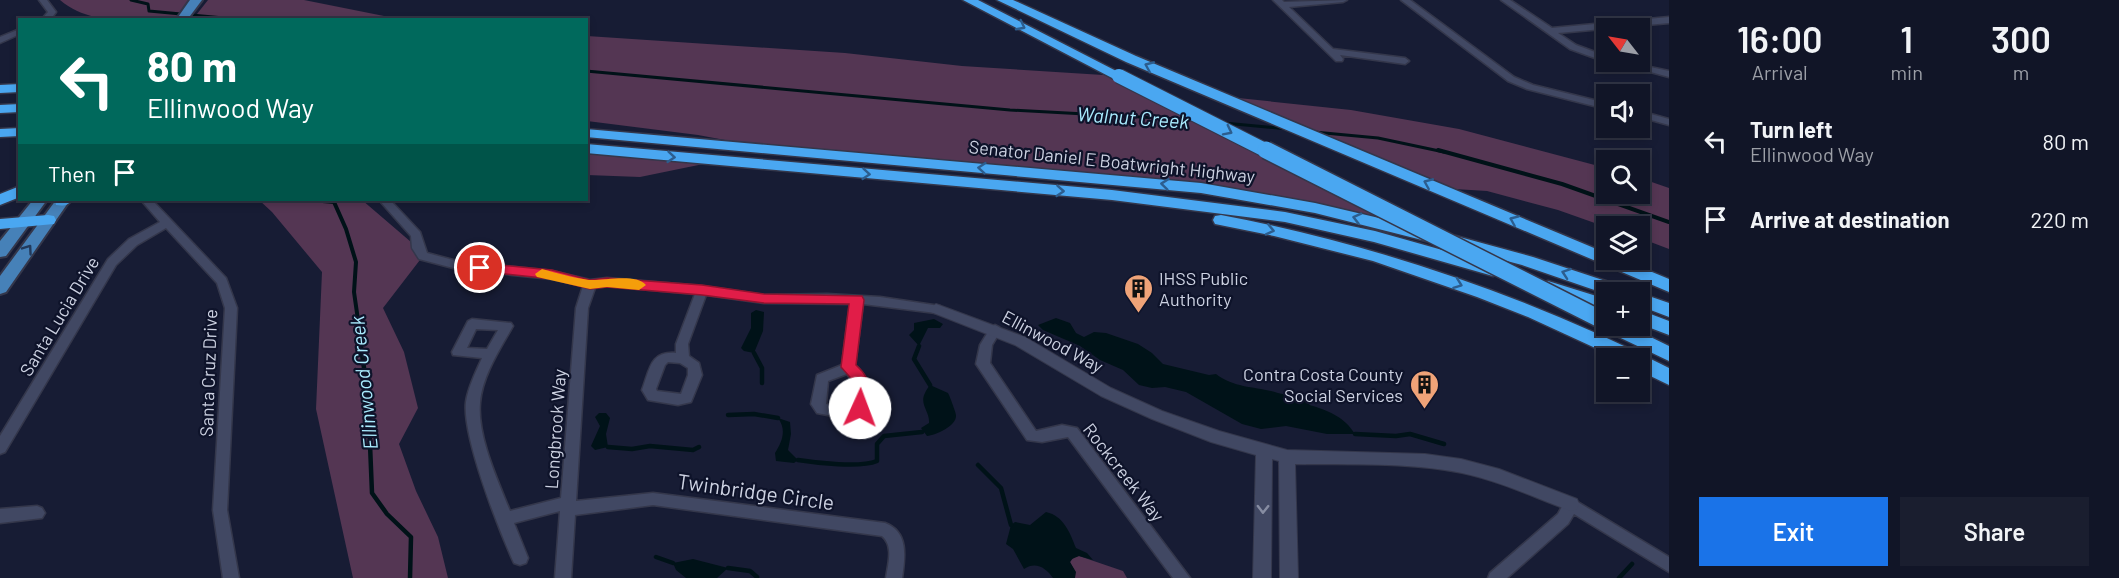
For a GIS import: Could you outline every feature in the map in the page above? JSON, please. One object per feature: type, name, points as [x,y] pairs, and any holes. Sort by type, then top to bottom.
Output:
[{"type":"highway","points":[[969,0],[1596,317]]},
{"type":"highway","points":[[1003,0],[1202,89],[1596,254]]},
{"type":"highway","points":[[0,89],[18,87]]},
{"type":"highway","points":[[0,109],[18,108]]},
{"type":"highway","points":[[0,121],[18,121]]},
{"type":"highway","points":[[588,121],[698,135],[785,151]]},
{"type":"highway","points":[[0,134],[18,132]]},
{"type":"highway","name":"Senator Daniel E Boatwright Highway","points":[[588,133],[1163,184],[1269,199],[1316,208],[1492,251],[1596,284]]},
{"type":"highway","name":"Senator Daniel E Boatwright Highway","points":[[588,148],[1112,195],[1242,211],[1308,222],[1438,254],[1596,303]]},
{"type":"highway","points":[[588,153],[613,151]]},
{"type":"highway","points":[[0,200],[18,192]]},
{"type":"highway","points":[[1112,195],[1142,208],[1240,223],[1310,239],[1397,264],[1511,303],[1611,348]]},
{"type":"highway","points":[[0,224],[48,220]]},
{"type":"highway","points":[[1632,270],[1669,286]]},
{"type":"highway","points":[[1650,303],[1669,310]]},
{"type":"highway","points":[[1650,321],[1669,328]]},
{"type":"highway","points":[[1633,336],[1669,354]]},
{"type":"highway","points":[[1650,367],[1669,377]]},
{"type":"main road","points":[[183,18],[196,0]]},
{"type":"main road","points":[[194,18],[208,0]]},
{"type":"main road","points":[[0,252],[39,201]]},
{"type":"main road","points":[[0,288],[62,201]]},
{"type":"street","points":[[43,0],[52,12],[47,18]]},
{"type":"street","points":[[1280,3],[1343,0]]},
{"type":"street","points":[[1405,0],[1511,80],[1596,104]]},
{"type":"street","points":[[1505,0],[1573,46],[1596,55]]},
{"type":"street","points":[[1280,3],[1339,59]]},
{"type":"street","points":[[1551,31],[1669,20]]},
{"type":"street","points":[[0,40],[18,33]]},
{"type":"street","points":[[1331,51],[1406,61]]},
{"type":"street","points":[[1650,70],[1669,74]]},
{"type":"street","points":[[1650,117],[1669,122]]},
{"type":"street","name":"Santa Cruz Drive","points":[[147,201],[222,281],[231,308],[219,510],[229,577]]},
{"type":"street","name":"Ellinwood Way","points":[[385,201],[416,235],[418,248],[423,256],[457,265],[552,275],[590,284],[607,282],[764,298],[880,301],[936,309],[1020,341],[1106,392],[1157,415],[1264,451],[1287,457],[1425,461],[1461,466],[1499,476],[1571,504],[1669,565]]},
{"type":"street","name":"Santa Lucia Drive","points":[[0,448],[112,262],[133,242],[168,222]]},
{"type":"street","name":"Longbrook Way","points":[[563,578],[582,309],[590,284]]},
{"type":"street","points":[[683,358],[682,344],[702,290]]},
{"type":"street","points":[[848,367],[857,300]]},
{"type":"street","name":"Rockcreek Way","points":[[995,330],[986,345],[983,364],[1032,436],[1038,438],[1065,430],[1072,432],[1182,578]]},
{"type":"street","points":[[491,354],[478,383],[472,405],[476,433],[520,558]]},
{"type":"street","points":[[1262,578],[1264,451]]},
{"type":"street","points":[[1287,457],[1289,578]]},
{"type":"street","name":"Twinbridge Circle","points":[[567,506],[653,499],[885,530],[892,533],[897,541],[894,578]]},
{"type":"street","points":[[1496,578],[1563,519],[1571,504]]},
{"type":"street","points":[[506,519],[567,506]]},
{"type":"street","points":[[0,516],[37,513]]},
{"type":"shaded area","points":[[60,0],[196,0],[182,18],[102,18],[73,9]]},
{"type":"shaded area","points":[[208,0],[304,0],[394,18],[194,18]]},
{"type":"shaded area","points":[[588,36],[845,53],[962,66],[1119,76],[1435,235],[1201,188],[785,151],[698,135],[588,121]]},
{"type":"shaded area","points":[[1219,96],[1351,110],[1459,129],[1596,165],[1596,204],[1650,204],[1650,181],[1669,188],[1669,249],[1650,242],[1650,216],[1596,216],[1596,223],[1558,210],[1487,191],[1438,188]]},
{"type":"shaded area","points":[[613,151],[718,161],[640,177],[588,175],[588,153]]},
{"type":"shaded area","points":[[260,201],[363,201],[418,248],[423,256],[383,308],[404,352],[418,408],[399,444],[416,491],[438,537],[448,578],[353,578],[316,409],[322,272]]},
{"type":"shaded area","points":[[756,310],[764,312],[763,331],[754,353],[741,348],[751,328],[751,313]]},
{"type":"shaded area","points":[[1056,318],[1070,323],[1076,333],[1084,337],[1094,332],[1106,333],[1138,344],[1163,364],[1209,375],[1216,374],[1239,385],[1299,398],[1311,406],[1337,416],[1355,434],[1327,434],[1286,426],[1261,429],[1242,424],[1186,392],[1165,387],[1152,388],[1139,385],[1123,370],[1100,360],[1080,346],[1043,330],[1038,325]]},
{"type":"shaded area","points":[[934,319],[943,324],[940,328],[928,328],[919,346],[909,335],[914,330],[914,323]]},
{"type":"shaded area","points":[[930,385],[948,393],[956,415],[950,426],[927,436],[921,428],[929,423],[923,397]]},
{"type":"shaded area","points":[[599,413],[606,413],[610,418],[606,434],[608,447],[595,450],[591,446],[600,426],[595,417]]},
{"type":"shaded area","points":[[778,418],[790,422],[791,434],[788,450],[798,460],[794,463],[776,461],[775,453],[783,431]]},
{"type":"shaded area","points":[[1046,512],[1062,521],[1076,548],[1087,553],[1093,560],[1079,556],[1072,559],[1070,562],[1076,572],[1075,578],[1053,578],[1047,571],[1037,566],[1024,569],[1013,549],[1006,544],[1011,525],[1015,522],[1030,525]]},
{"type":"shaded area","points":[[1079,556],[1123,571],[1127,578],[1075,578],[1070,562],[1074,557]]},
{"type":"shaded area","points":[[693,559],[728,568],[717,578],[686,578],[676,570],[673,563]]},
{"type":"waterway","name":"Walnut Creek","points":[[131,0],[148,4],[149,11],[224,18]]},
{"type":"waterway","name":"Walnut Creek","points":[[588,71],[1010,110],[1196,120]]},
{"type":"waterway","name":"Walnut Creek","points":[[1224,123],[1288,129]]},
{"type":"waterway","name":"Walnut Creek","points":[[1314,132],[1378,138],[1444,152]]},
{"type":"waterway","name":"Walnut Creek","points":[[1438,150],[1562,184],[1669,222]]},
{"type":"waterway","name":"Ellinwood Creek","points":[[322,201],[334,202],[346,229],[356,262],[354,292],[361,341]]},
{"type":"waterway","name":"Ellinwood Creek","points":[[360,340],[368,396],[372,493],[387,514],[411,537],[410,578]]},
{"type":"waterway","points":[[919,346],[914,359],[930,385]]},
{"type":"waterway","points":[[754,353],[762,368],[762,383]]},
{"type":"waterway","points":[[728,415],[754,414],[778,418]]},
{"type":"waterway","points":[[798,460],[838,464],[870,463],[877,461],[877,444],[884,436],[922,432]]},
{"type":"waterway","points":[[1355,434],[1396,436],[1410,434],[1444,444]]},
{"type":"waterway","points":[[608,447],[632,449],[650,446],[693,450],[699,447]]},
{"type":"waterway","points":[[978,465],[1001,488],[1011,525]]},
{"type":"waterway","points":[[656,557],[673,563]]},
{"type":"waterway","points":[[1619,578],[1632,564]]},
{"type":"waterway","points":[[728,568],[750,571],[757,577]]},
{"type":"slow traffic","points":[[542,274],[590,284],[607,282],[639,285]]},
{"type":"place","name":"IHSS Public Authority","points":[[1138,314]]},
{"type":"place","name":"Contra Costa County Social Services","points":[[1424,410]]},
{"type":"route","points":[[480,268],[552,275],[590,284],[607,282],[764,298],[857,300],[848,367],[859,376],[863,384],[860,408]]}]
